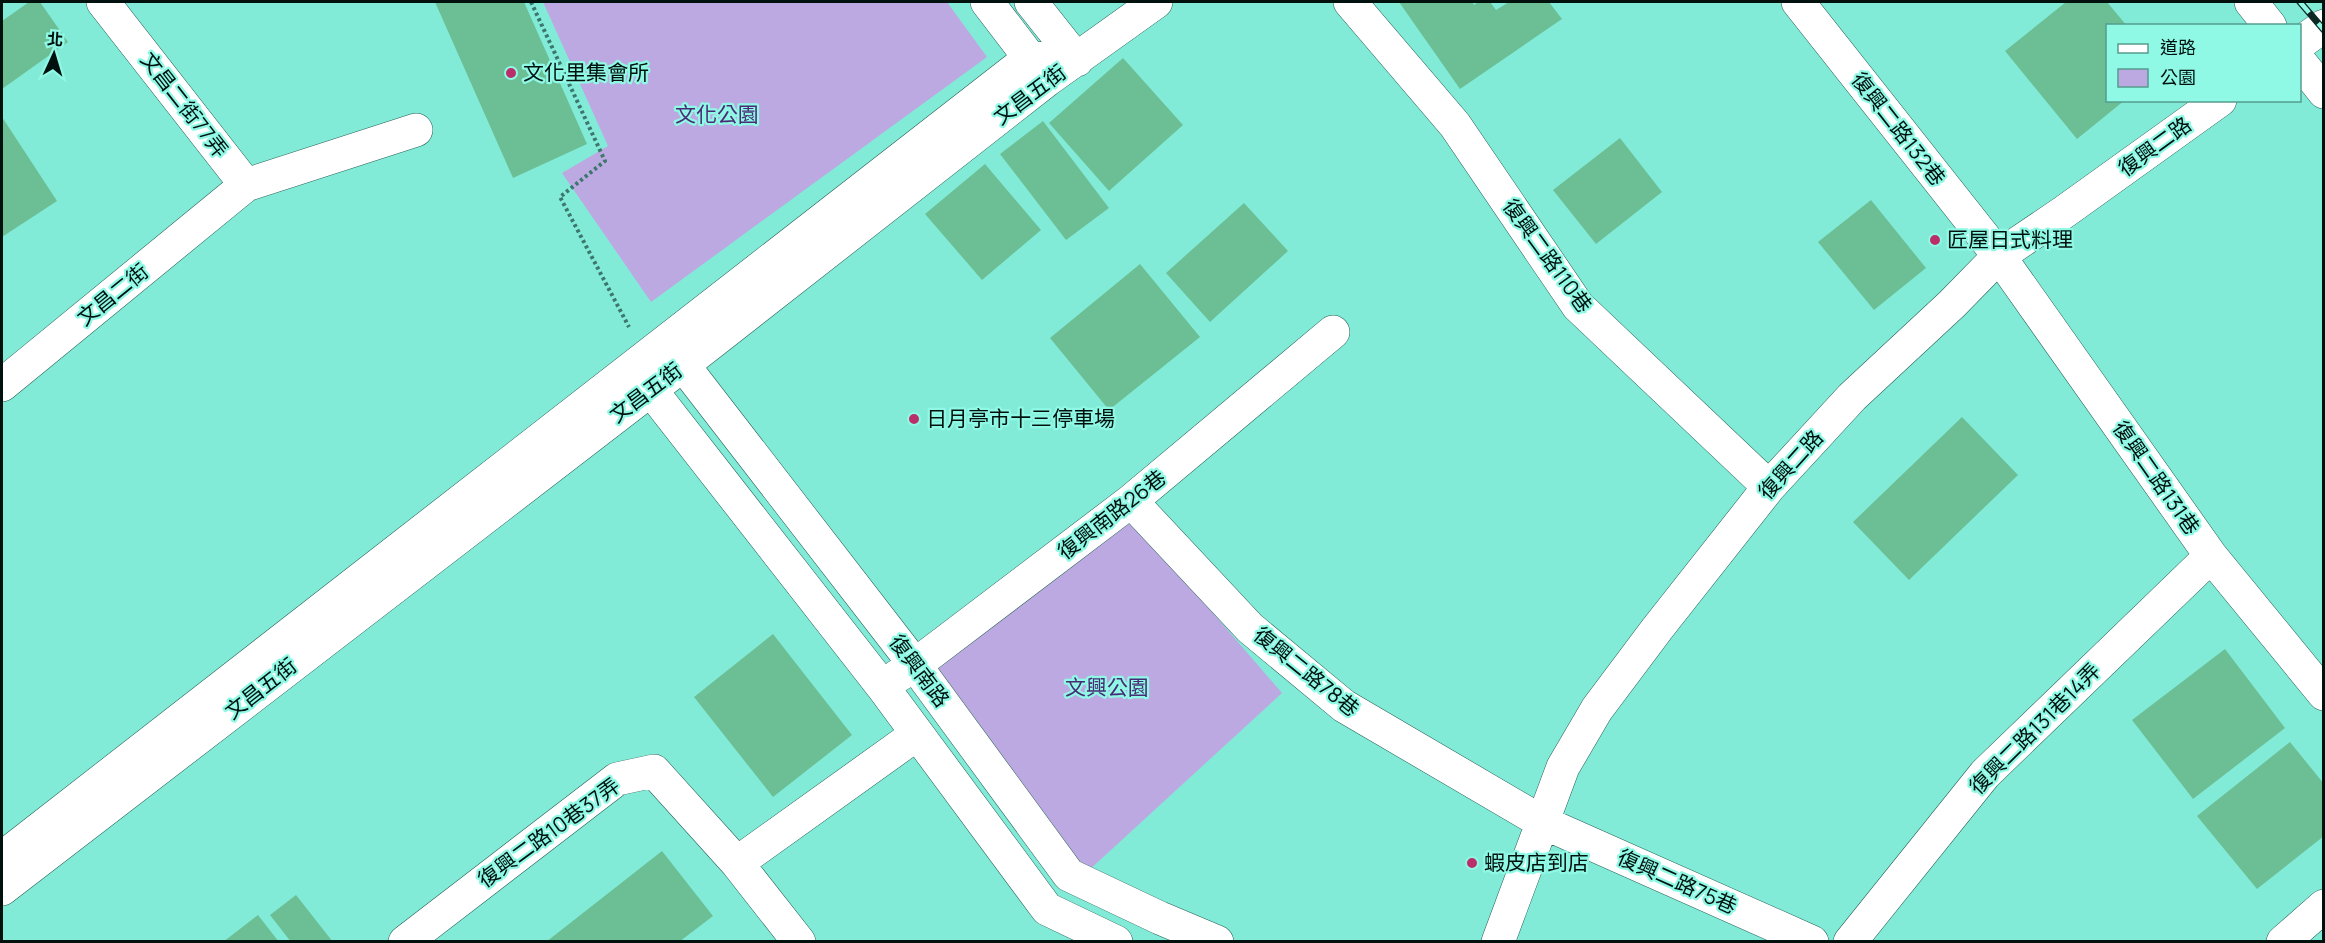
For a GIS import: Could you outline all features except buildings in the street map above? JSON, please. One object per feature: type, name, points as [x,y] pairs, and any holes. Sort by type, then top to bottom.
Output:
[{"type":"street","name":"文昌二街77弄","points":[[103,2],[235,195]]},
{"type":"street","points":[[987,2],[1039,69]]},
{"type":"street","points":[[1031,2],[1077,60],[1156,2]]},
{"type":"street","name":"復興二路110巷","points":[[1350,2],[1455,125],[1578,306],[1769,487]]},
{"type":"street","name":"復興二路132巷","points":[[1798,2],[1999,256]]},
{"type":"street","points":[[2251,2],[2268,24]]},
{"type":"street","points":[[2301,43],[2324,26]]},
{"type":"street","name":"文昌五街","points":[[2,858],[1039,69],[1077,60]]},
{"type":"street","points":[[2301,63],[2324,92]]},
{"type":"street","name":"復興二路","points":[[1498,942],[1563,767],[1597,709],[1657,628],[1769,487],[1852,397],[1952,304],[1999,256],[2217,102]]},
{"type":"street","points":[[235,195],[416,130]]},
{"type":"street","name":"文昌二街","points":[[2,385],[235,195]]},
{"type":"street","name":"復興二路131巷","points":[[1999,256],[2211,556],[2324,693]]},
{"type":"street","name":"復興南路26巷","points":[[882,686],[915,665],[1131,501],[1333,332]]},
{"type":"street","name":"文昌五街","points":[[2,889],[655,360]]},
{"type":"street","name":"復興南路","points":[[655,360],[915,665],[1069,875],[1217,942]]},
{"type":"street","name":"復興南路","points":[[655,360],[916,734],[1047,909],[1116,942]]},
{"type":"street","name":"復興二路78巷","points":[[1131,501],[1250,628],[1344,706],[1542,822]]},
{"type":"street","name":"復興二路131巷14弄","points":[[1850,942],[1985,774],[2211,556]]},
{"type":"street","points":[[799,942],[737,863],[916,734]]},
{"type":"street","name":"復興二路10巷37弄","points":[[405,942],[617,779],[654,771],[737,863]]},
{"type":"street","name":"復興二路75巷","points":[[1542,822],[1812,942]]},
{"type":"street","points":[[2283,942],[2324,906]]},
{"type":"path","points":[[531,2],[605,161],[561,196],[655,360]]},
{"type":"green space","name":"文化公園","points":[[543,2],[947,2],[987,57],[651,302],[562,173],[608,146]]},
{"type":"green space","name":"文興公園","points":[[1132,519],[1282,693],[1087,872],[934,663]]},
{"type":"railway","points":[[2300,2],[2324,30]]},
{"type":"place","name":"文化里集會所","points":[[511,73]]},
{"type":"place","name":"匠屋日式料理","points":[[1935,240]]},
{"type":"place","name":"日月亭市十三停車場","points":[[914,419]]},
{"type":"place","name":"蝦皮店到店","points":[[1472,863]]}]
